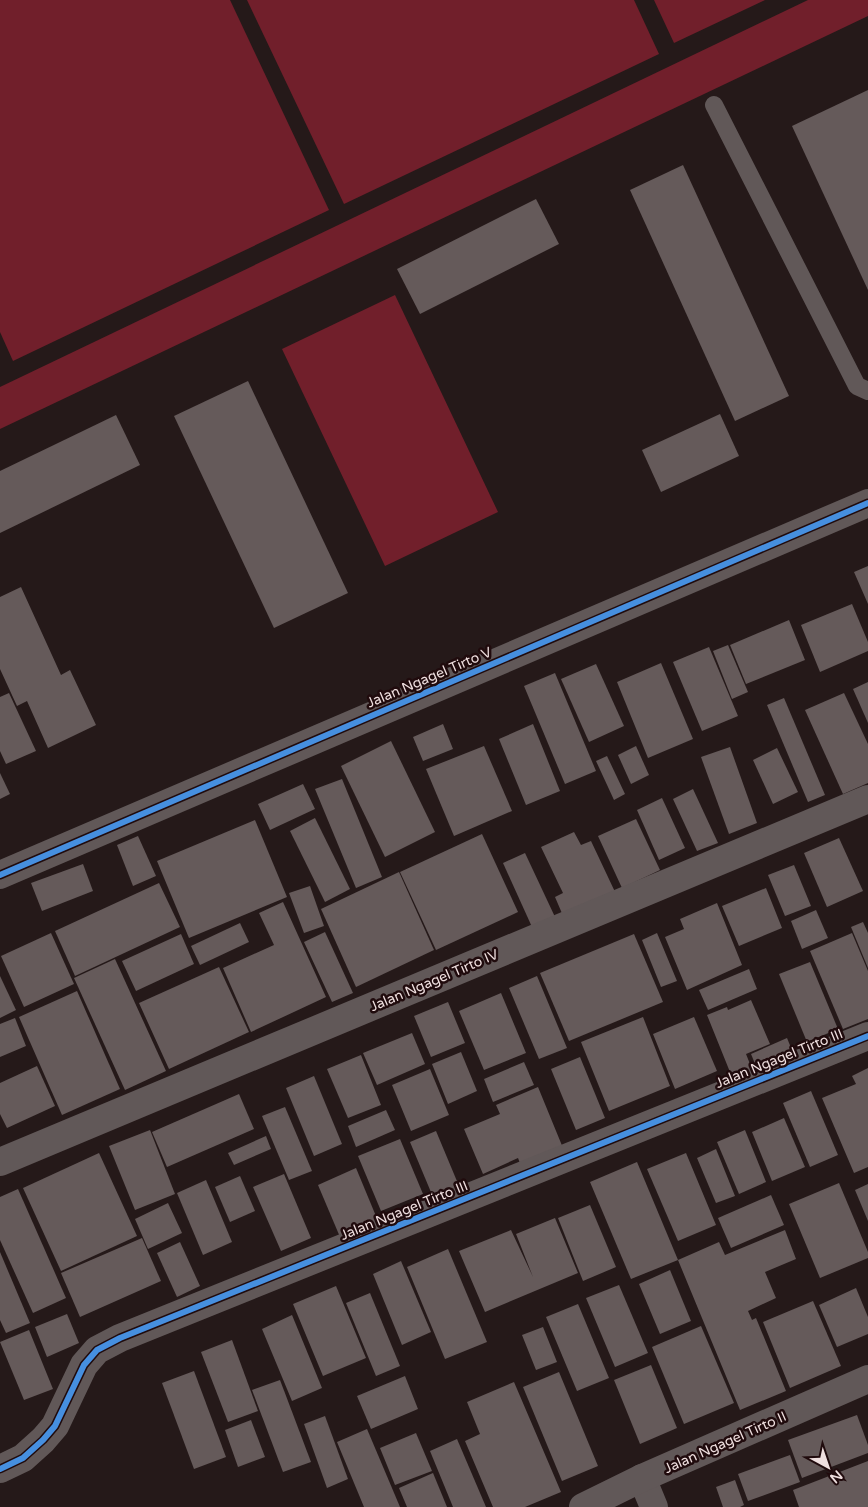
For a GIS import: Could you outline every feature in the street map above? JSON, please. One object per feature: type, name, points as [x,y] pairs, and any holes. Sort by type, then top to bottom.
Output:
[{"type":"street","name":"Jalan Ngagel Tirto V","points":[[0,875],[868,503]]},
{"type":"street","name":"Jalan Ngagel Tirto IV","points":[[0,1162],[868,799]]},
{"type":"street","name":"Jalan Ngagel Tirto III","points":[[0,1469],[23,1458],[43,1440],[55,1426],[84,1365],[97,1350],[120,1338],[868,1036]]},
{"type":"street","name":"Jalan Ngagel Tirto II","points":[[583,1507],[642,1478],[867,1384]]},
{"type":"street","points":[[642,1478],[654,1507]]},
{"type":"lane","points":[[714,105],[857,386],[868,391]]},
{"type":"shaded area","points":[[0,0],[230,0],[329,210],[13,361],[0,332]]},
{"type":"shaded area","points":[[247,0],[634,0],[659,54],[344,204]]},
{"type":"shaded area","points":[[654,0],[765,0],[674,43]]},
{"type":"shaded area","points":[[808,0],[868,0],[868,16],[0,429],[0,387]]},
{"type":"shaded area","points":[[395,295],[498,512],[385,566],[282,349]]},
{"type":"building","points":[[868,90],[868,290],[792,126]]},
{"type":"building","points":[[683,165],[789,396],[735,421],[630,190]]},
{"type":"building","points":[[536,199],[559,244],[420,314],[397,269]]},
{"type":"building","points":[[248,381],[348,593],[274,628],[174,416]]},
{"type":"building","points":[[720,414],[739,456],[661,492],[642,450]]},
{"type":"building","points":[[116,415],[140,465],[0,533],[0,471]]},
{"type":"building","points":[[868,566],[868,604],[854,572]]},
{"type":"building","points":[[21,587],[61,675],[70,670],[96,725],[48,748],[27,701],[17,706],[0,669],[0,597]]},
{"type":"building","points":[[852,604],[868,642],[868,651],[820,672],[801,625]]},
{"type":"building","points":[[789,620],[805,660],[746,684],[730,645]]},
{"type":"building","points":[[728,645],[748,692],[732,699],[713,651]]},
{"type":"building","points":[[709,647],[738,716],[702,731],[673,662]]},
{"type":"building","points":[[661,663],[693,739],[648,758],[617,682]]},
{"type":"building","points":[[596,664],[624,726],[589,742],[561,679]]},
{"type":"building","points":[[555,673],[596,771],[565,784],[524,686]]},
{"type":"building","points":[[868,682],[868,723],[853,689]]},
{"type":"building","points":[[9,693],[36,751],[6,764],[0,751],[0,697]]},
{"type":"building","points":[[844,693],[868,744],[868,783],[843,794],[805,710]]},
{"type":"building","points":[[784,698],[825,795],[808,802],[767,705]]},
{"type":"building","points":[[443,724],[453,749],[423,761],[413,737]]},
{"type":"building","points":[[533,724],[560,791],[526,805],[499,739]]},
{"type":"building","points":[[391,741],[435,832],[385,857],[341,766]]},
{"type":"building","points":[[484,746],[512,811],[454,836],[426,769]]},
{"type":"building","points":[[636,746],[649,775],[631,784],[618,755]]},
{"type":"building","points":[[730,747],[757,823],[729,834],[701,757]]},
{"type":"building","points":[[777,748],[798,792],[773,804],[753,760]]},
{"type":"building","points":[[607,756],[625,794],[614,800],[596,761]]},
{"type":"building","points":[[0,773],[10,794],[0,799]]},
{"type":"building","points":[[342,779],[382,877],[356,888],[315,789]]},
{"type":"building","points":[[303,784],[315,809],[270,830],[258,804]]},
{"type":"building","points":[[693,789],[718,843],[697,851],[673,799]]},
{"type":"building","points":[[662,798],[685,848],[659,860],[637,810]]},
{"type":"building","points":[[315,818],[350,889],[325,902],[290,831]]},
{"type":"building","points":[[636,819],[660,870],[622,888],[598,836]]},
{"type":"building","points":[[255,820],[287,897],[189,938],[157,861]]},
{"type":"building","points":[[574,832],[581,845],[591,841],[616,894],[564,918],[555,897],[563,893],[541,847]]},
{"type":"building","points":[[482,834],[518,912],[436,950],[400,872]]},
{"type":"building","points":[[138,836],[156,876],[133,886],[117,845]]},
{"type":"building","points":[[839,838],[863,891],[827,907],[804,853]]},
{"type":"building","points":[[525,853],[555,917],[532,927],[503,863]]},
{"type":"building","points":[[83,864],[93,891],[42,911],[31,883]]},
{"type":"building","points":[[794,865],[811,906],[785,916],[768,875]]},
{"type":"building","points":[[399,872],[434,950],[356,987],[321,909]]},
{"type":"building","points":[[159,883],[180,927],[75,976],[55,931]]},
{"type":"building","points":[[310,886],[324,926],[304,933],[289,893]]},
{"type":"building","points":[[766,888],[782,928],[739,946],[722,906]]},
{"type":"building","points":[[283,902],[326,997],[251,1032],[223,968],[274,945],[259,913]]},
{"type":"building","points":[[717,903],[742,965],[687,990],[665,937],[684,929],[680,919]]},
{"type":"building","points":[[816,910],[828,938],[802,949],[791,921]]},
{"type":"building","points":[[863,922],[868,933],[868,968],[851,927]]},
{"type":"building","points":[[240,923],[249,942],[200,965],[191,946]]},
{"type":"building","points":[[325,932],[353,993],[332,1002],[304,942]]},
{"type":"building","points":[[51,933],[74,984],[24,1007],[1,956]]},
{"type":"building","points":[[657,933],[677,981],[661,987],[642,940]]},
{"type":"building","points":[[852,933],[868,971],[868,1019],[843,1029],[810,951]]},
{"type":"building","points":[[181,934],[194,964],[136,991],[122,961]]},
{"type":"building","points":[[634,934],[663,1002],[569,1041],[540,973]]},
{"type":"building","points":[[115,959],[166,1071],[125,1090],[74,978]]},
{"type":"building","points":[[810,962],[838,1029],[807,1042],[779,974]]},
{"type":"building","points":[[219,967],[249,1032],[169,1069],[139,1003]]},
{"type":"building","points":[[749,969],[757,989],[708,1010],[699,990]]},
{"type":"building","points":[[0,976],[16,1010],[0,1018]]},
{"type":"building","points":[[537,976],[567,1048],[539,1059],[509,988]]},
{"type":"building","points":[[77,991],[120,1089],[62,1115],[19,1017]]},
{"type":"building","points":[[501,993],[526,1053],[484,1070],[459,1011]]},
{"type":"building","points":[[751,1000],[770,1044],[746,1054],[752,1069],[732,1077],[707,1015],[727,1007],[728,1010]]},
{"type":"building","points":[[448,1002],[465,1043],[431,1057],[414,1016]]},
{"type":"building","points":[[643,1017],[670,1086],[609,1111],[581,1042]]},
{"type":"building","points":[[694,1017],[717,1071],[675,1089],[653,1034]]},
{"type":"building","points":[[15,1018],[26,1046],[0,1057],[0,1024]]},
{"type":"building","points":[[412,1033],[425,1064],[377,1085],[363,1053]]},
{"type":"building","points":[[787,1038],[796,1060],[760,1076],[751,1054]]},
{"type":"building","points":[[461,1052],[477,1091],[448,1104],[432,1064]]},
{"type":"building","points":[[361,1055],[381,1105],[348,1118],[327,1069]]},
{"type":"building","points":[[580,1057],[605,1118],[576,1130],[551,1069]]},
{"type":"building","points":[[524,1062],[534,1085],[493,1102],[484,1079]]},
{"type":"building","points":[[37,1066],[55,1106],[7,1128],[0,1114],[0,1083]]},
{"type":"building","points":[[868,1068],[868,1167],[854,1173],[822,1098],[856,1084],[852,1076]]},
{"type":"building","points":[[430,1069],[449,1115],[411,1131],[392,1085]]},
{"type":"building","points":[[314,1076],[342,1144],[314,1156],[286,1088]]},
{"type":"building","points":[[538,1087],[563,1148],[521,1166],[518,1158],[483,1174],[464,1129],[500,1114],[496,1105]]},
{"type":"building","points":[[811,1091],[838,1155],[810,1167],[783,1103]]},
{"type":"building","points":[[239,1094],[254,1129],[167,1167],[152,1132]]},
{"type":"building","points":[[285,1107],[312,1171],[289,1180],[262,1116]]},
{"type":"building","points":[[386,1110],[395,1130],[356,1147],[348,1126]]},
{"type":"building","points":[[784,1118],[805,1167],[772,1181],[752,1132]]},
{"type":"building","points":[[150,1130],[175,1194],[135,1210],[109,1146]]},
{"type":"building","points":[[745,1130],[766,1182],[739,1194],[717,1142]]},
{"type":"building","points":[[436,1131],[459,1186],[433,1197],[410,1142]]},
{"type":"building","points":[[266,1136],[271,1149],[234,1165],[228,1153]]},
{"type":"building","points":[[400,1139],[423,1194],[381,1211],[358,1156]]},
{"type":"building","points":[[716,1149],[735,1196],[716,1203],[697,1158]]},
{"type":"building","points":[[99,1153],[137,1236],[61,1271],[23,1188]]},
{"type":"building","points":[[686,1153],[716,1225],[678,1241],[647,1169]]},
{"type":"building","points":[[637,1162],[678,1260],[631,1279],[590,1182]]},
{"type":"building","points":[[356,1168],[378,1221],[340,1237],[318,1185]]},
{"type":"building","points":[[284,1174],[311,1238],[281,1251],[253,1187]]},
{"type":"building","points":[[240,1176],[255,1211],[230,1222],[215,1187]]},
{"type":"building","points":[[206,1180],[232,1242],[203,1255],[177,1193]]},
{"type":"building","points":[[839,1183],[868,1252],[868,1258],[820,1278],[789,1204]]},
{"type":"building","points":[[868,1184],[868,1221],[855,1190]]},
{"type":"building","points":[[18,1189],[66,1298],[33,1313],[0,1240],[0,1197]]},
{"type":"building","points":[[771,1195],[784,1225],[731,1248],[718,1218]]},
{"type":"building","points":[[168,1203],[182,1233],[148,1249],[135,1219]]},
{"type":"building","points":[[590,1205],[616,1267],[583,1281],[558,1218]]},
{"type":"building","points":[[555,1218],[578,1273],[485,1312],[459,1251],[511,1230],[533,1277],[516,1234]]},
{"type":"building","points":[[785,1230],[796,1259],[765,1272],[776,1298],[748,1311],[752,1320],[756,1318],[786,1391],[740,1410],[678,1260],[719,1242],[725,1255]]},
{"type":"building","points":[[142,1238],[161,1281],[80,1317],[61,1273]]},
{"type":"building","points":[[180,1242],[200,1286],[177,1297],[157,1253]]},
{"type":"building","points":[[448,1249],[487,1342],[445,1359],[407,1267]]},
{"type":"building","points":[[0,1252],[30,1323],[6,1333],[0,1320]]},
{"type":"building","points":[[401,1261],[431,1332],[402,1345],[373,1274]]},
{"type":"building","points":[[670,1270],[691,1321],[660,1334],[639,1284]]},
{"type":"building","points":[[619,1285],[648,1353],[615,1367],[586,1298]]},
{"type":"building","points":[[336,1286],[366,1358],[323,1376],[293,1304]]},
{"type":"building","points":[[856,1288],[868,1317],[868,1334],[837,1347],[819,1305]]},
{"type":"building","points":[[370,1293],[400,1366],[376,1376],[346,1303]]},
{"type":"building","points":[[813,1301],[841,1366],[790,1388],[763,1322]]},
{"type":"building","points":[[578,1304],[609,1378],[577,1391],[546,1317]]},
{"type":"building","points":[[67,1314],[79,1343],[47,1357],[35,1327]]},
{"type":"building","points":[[292,1315],[322,1388],[292,1401],[262,1329]]},
{"type":"building","points":[[701,1326],[734,1403],[684,1424],[652,1347]]},
{"type":"building","points":[[543,1327],[557,1362],[536,1370],[522,1335]]},
{"type":"building","points":[[29,1330],[53,1389],[24,1400],[0,1342]]},
{"type":"building","points":[[232,1340],[258,1411],[228,1422],[201,1352]]},
{"type":"building","points":[[651,1365],[677,1428],[640,1444],[614,1380]]},
{"type":"building","points":[[194,1371],[226,1457],[194,1469],[162,1383]]},
{"type":"building","points":[[559,1372],[598,1466],[562,1481],[523,1387]]},
{"type":"building","points":[[405,1376],[418,1409],[371,1429],[357,1396]]},
{"type":"building","points":[[280,1380],[311,1462],[283,1472],[252,1390]]},
{"type":"building","points":[[514,1382],[561,1492],[525,1507],[493,1507],[465,1441],[480,1434],[467,1402]]},
{"type":"building","points":[[857,1415],[868,1445],[868,1453],[802,1478],[788,1440]]},
{"type":"building","points":[[325,1416],[348,1479],[327,1488],[304,1424]]},
{"type":"building","points":[[251,1420],[265,1457],[238,1467],[225,1430]]},
{"type":"building","points":[[367,1429],[400,1507],[364,1507],[337,1442]]},
{"type":"building","points":[[416,1433],[432,1471],[395,1485],[380,1448]]},
{"type":"building","points":[[457,1439],[486,1507],[453,1507],[430,1451]]},
{"type":"building","points":[[790,1455],[800,1482],[748,1501],[738,1474]]},
{"type":"building","points":[[868,1461],[868,1507],[799,1507],[793,1490]]},
{"type":"building","points":[[433,1473],[447,1507],[407,1507],[399,1488]]},
{"type":"building","points":[[735,1480],[744,1505],[740,1507],[723,1507],[716,1487]]},
{"type":"cycle path","points":[[0,875],[868,503]]},
{"type":"cycle path","points":[[0,1469],[23,1458],[43,1440],[55,1426],[84,1365],[97,1350],[120,1338],[868,1036]]}]
